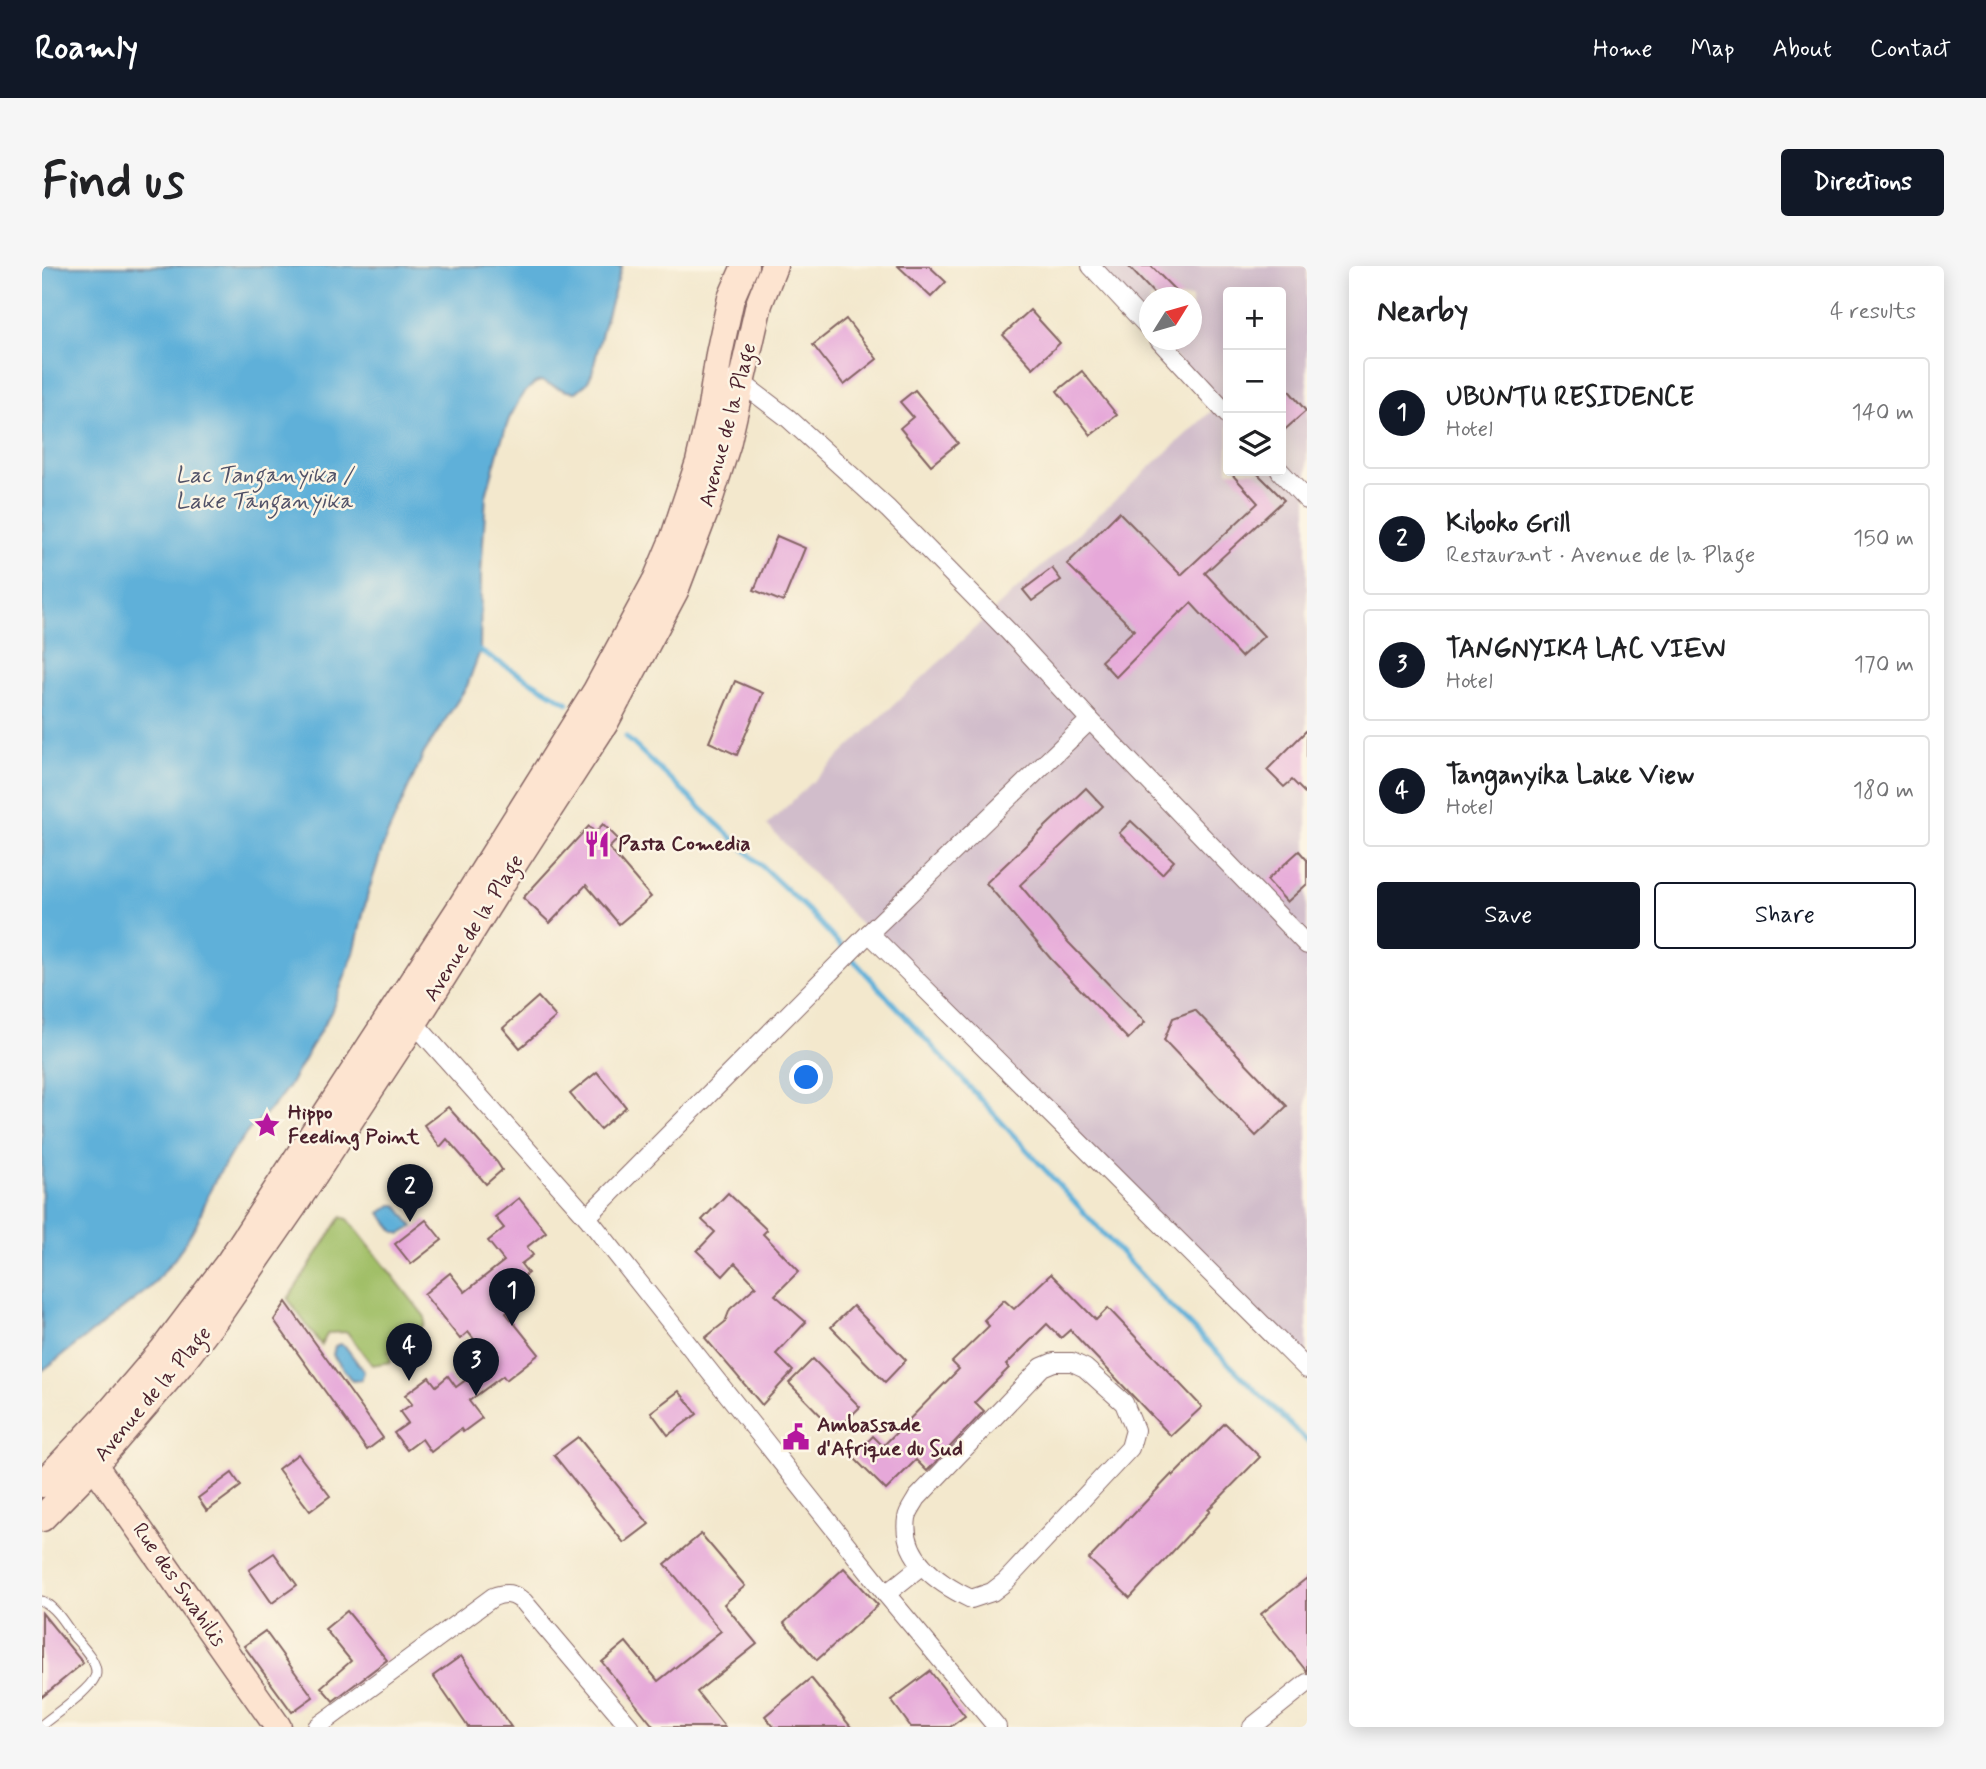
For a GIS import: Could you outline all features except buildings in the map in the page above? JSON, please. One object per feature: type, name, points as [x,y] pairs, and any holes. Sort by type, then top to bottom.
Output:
[{"type":"main road","name":"Avenue de la Plage","points":[[406,1013],[576,723],[656,580],[674,537],[699,462],[731,298],[745,266]]},
{"type":"main road","name":"Avenue de la Plage","points":[[42,1518],[87,1455],[109,1413],[162,1351],[230,1261],[517,859],[593,744],[675,591],[708,505],[727,445],[759,304],[774,266]]},
{"type":"main road","name":"Avenue de la Plage","points":[[42,1484],[87,1455]]},
{"type":"main road","name":"Rue des Swahilis","points":[[87,1455],[278,1727]]},
{"type":"street","points":[[1091,266],[1139,317]]},
{"type":"street","points":[[1168,350],[1226,413]]},
{"type":"street","points":[[717,374],[742,383],[788,418],[888,509],[1307,945]]},
{"type":"street","points":[[1285,476],[1307,500]]},
{"type":"street","points":[[587,1217],[864,939],[1090,720]]},
{"type":"street","points":[[864,939],[1307,1369]]},
{"type":"street","points":[[406,1013],[587,1217],[886,1594],[997,1727]]},
{"type":"street","points":[[1054,1362],[1072,1362],[1085,1368],[1124,1403],[1135,1430],[1130,1448],[1005,1582],[992,1592],[971,1599],[949,1589],[921,1566],[908,1543],[907,1517],[917,1498],[1042,1367],[1054,1362]]},
{"type":"street","points":[[886,1594],[921,1566]]},
{"type":"street","points":[[317,1727],[493,1597],[504,1592],[515,1595],[524,1602],[630,1727]]},
{"type":"street","points":[[1252,1727],[1307,1683]]},
{"type":"lane","points":[[42,1601],[57,1614],[97,1671],[95,1679],[86,1688],[42,1725]]},
{"type":"shaded area","points":[[1091,266],[1307,266],[1307,1369],[869,933],[767,825],[994,610],[1218,405],[1168,350],[1202,350],[1202,287],[1139,287],[1139,318]]},
{"type":"green space","points":[[341,1217],[348,1219],[425,1317],[424,1325],[389,1351],[391,1362],[372,1365],[347,1332],[328,1333],[321,1345],[288,1299]]},
{"type":"water","name":"Lac Tanganyika / Lake Tanganyika","points":[[42,266],[622,266],[587,383],[576,392],[541,381],[535,383],[522,395],[509,419],[486,496],[480,651],[467,686],[424,753],[385,840],[368,893],[354,953],[331,1012],[290,1084],[232,1152],[213,1184],[196,1225],[176,1257],[151,1287],[42,1371]]},
{"type":"water","points":[[392,1205],[397,1205],[413,1227],[401,1234],[395,1232],[380,1213]]},
{"type":"water","points":[[335,1346],[345,1346],[364,1372],[361,1380],[352,1381],[333,1355]]},
{"type":"waterway","points":[[480,651],[568,703]]},
{"type":"waterway","points":[[626,737],[807,909],[1163,1299],[1307,1441]]},
{"type":"place","name":"Pasta Comedia","points":[[597,844]]},
{"type":"place","name":"Hippo Feeding Point","points":[[267,1125]]},
{"type":"place","name":"Kiboko Grill","points":[[410,1222]]},
{"type":"place","name":"UBUNTU RESIDENCE","points":[[512,1326]]},
{"type":"place","name":"Tanganyika Lake View","points":[[409,1381]]},
{"type":"place","name":"TANGNYIKA LAC VIEW","points":[[476,1396]]},
{"type":"place","name":"Ambassade d'Afrique du Sud","points":[[796,1437]]}]
